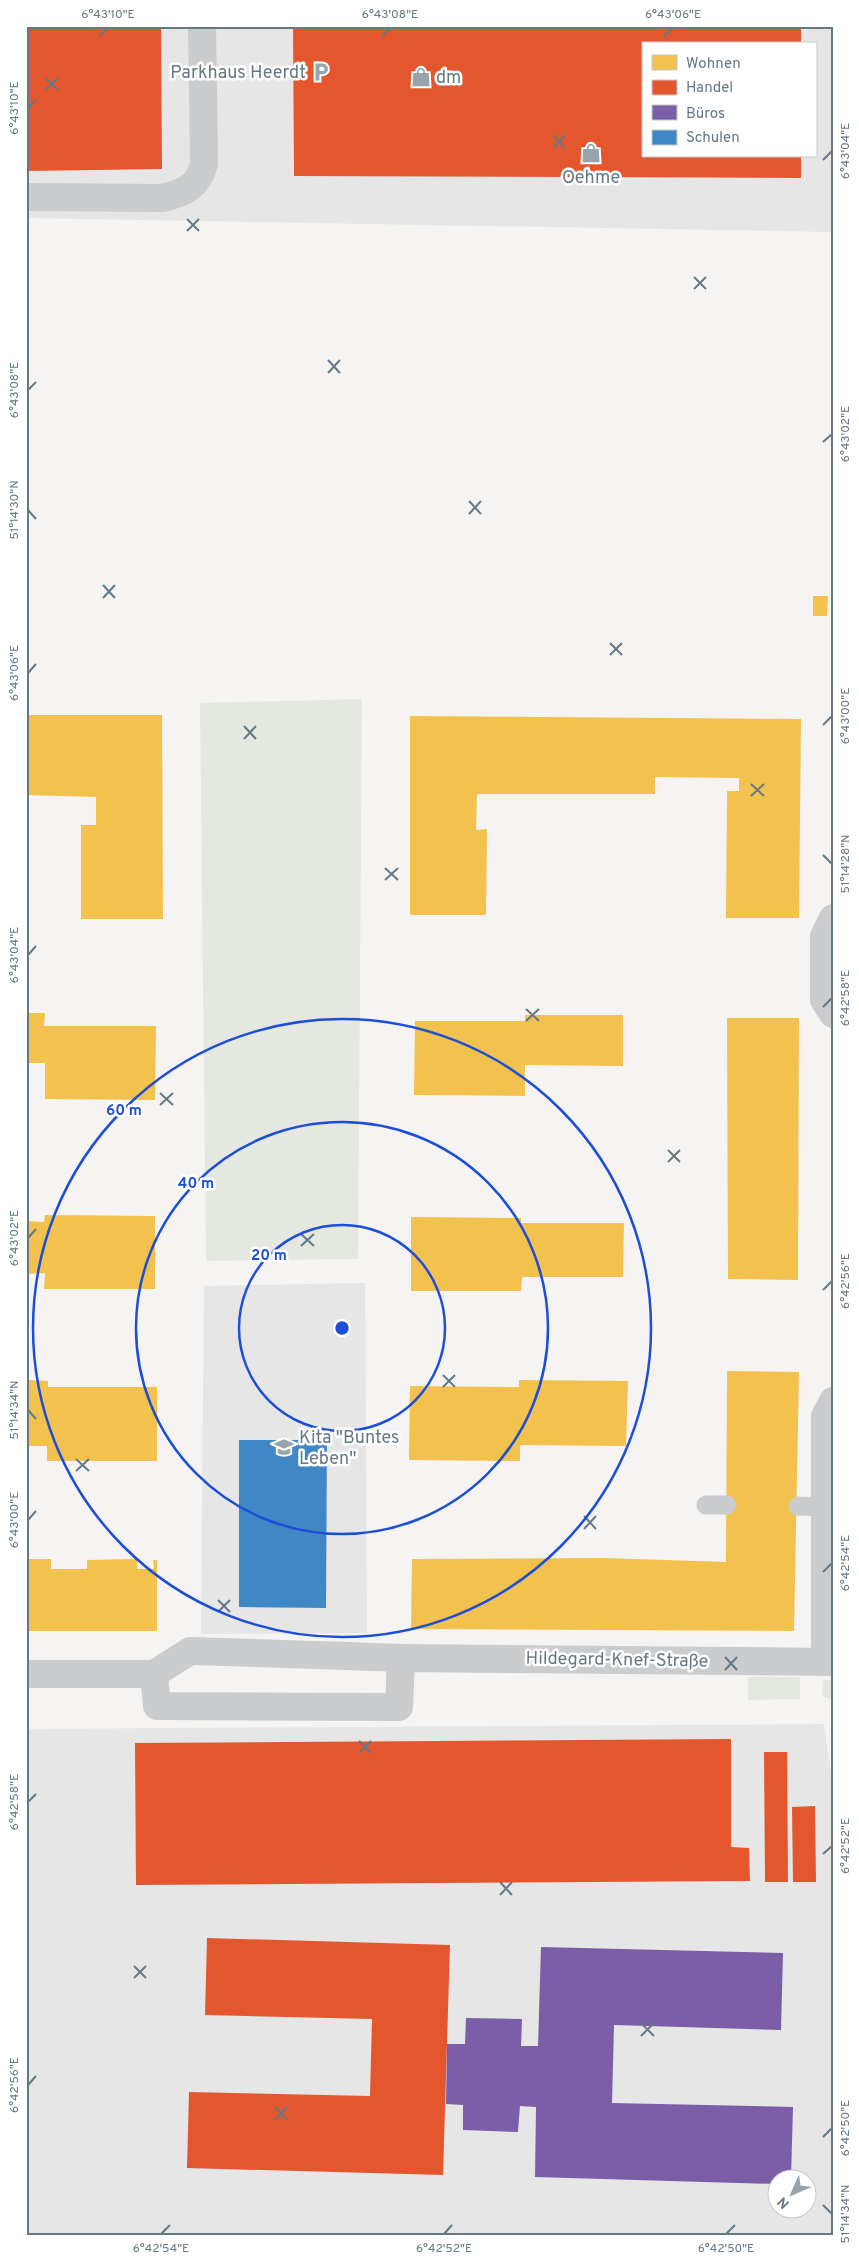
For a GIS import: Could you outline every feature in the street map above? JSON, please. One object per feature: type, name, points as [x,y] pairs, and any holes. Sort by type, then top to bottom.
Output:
[{"type":"street","points":[[26,197],[162,198],[181,194],[195,184],[204,164],[202,26]]},
{"type":"street","points":[[833,918],[824,936],[824,1000],[833,1014]]},
{"type":"street","points":[[829,1662],[825,1416],[833,1400]]},
{"type":"street","name":"Hildegard-Knef-Straße","points":[[154,1674],[190,1651],[401,1658],[829,1662]]},
{"type":"street","points":[[26,1674],[154,1674],[157,1706],[399,1707],[401,1658]]},
{"type":"lane","points":[[706,1505],[727,1505]]},
{"type":"lane","points":[[798,1506],[825,1507]]},
{"type":"shaded area","points":[[26,26],[833,26],[833,232],[26,218]]},
{"type":"shaded area","points":[[362,699],[358,1259],[206,1261],[200,703]]},
{"type":"shaded area","name":"Kita \"Buntes Leben\"","points":[[365,1283],[367,1633],[201,1634],[204,1286]]},
{"type":"shaded area","points":[[748,1677],[800,1677],[800,1699],[748,1700]]},
{"type":"shaded area","points":[[823,1680],[833,1680],[833,1700],[822,1696]]},
{"type":"shaded area","points":[[824,1724],[833,1788],[833,2235],[101,2235],[26,2233],[26,1729]]},
{"type":"building: Wohnen","points":[[813,596],[828,596],[827,616],[813,616]]},
{"type":"building: Wohnen","points":[[26,715],[162,715],[163,919],[81,919],[81,825],[96,825],[96,797],[26,795]]},
{"type":"building: Wohnen","points":[[410,716],[801,719],[799,918],[726,918],[727,791],[739,791],[739,778],[655,777],[655,794],[477,794],[476,830],[487,829],[486,915],[410,915]]},
{"type":"building: Wohnen","points":[[26,1013],[45,1013],[44,1026],[156,1026],[155,1100],[45,1099],[45,1063],[26,1063]]},
{"type":"building: Wohnen","points":[[525,1015],[623,1015],[623,1066],[525,1065],[525,1096],[414,1095],[415,1021],[525,1021]]},
{"type":"building: Wohnen","points":[[727,1018],[799,1018],[798,1280],[728,1279]]},
{"type":"building: Wohnen","points":[[45,1215],[155,1216],[155,1289],[44,1289],[45,1273],[26,1274],[26,1221],[44,1222]]},
{"type":"building: Wohnen","points":[[411,1217],[521,1218],[521,1223],[624,1223],[623,1277],[522,1277],[521,1291],[411,1291]]},
{"type":"building: Wohnen","points":[[727,1371],[799,1372],[794,1631],[411,1629],[412,1559],[604,1558],[726,1562]]},
{"type":"building: Wohnen","points":[[26,1380],[48,1381],[48,1387],[157,1387],[157,1461],[47,1461],[47,1446],[26,1446]]},
{"type":"building: Wohnen","points":[[519,1380],[628,1381],[626,1446],[520,1445],[520,1461],[409,1460],[410,1386],[519,1387]]},
{"type":"building: Wohnen","points":[[26,1559],[51,1559],[51,1569],[87,1569],[87,1560],[137,1559],[137,1569],[154,1569],[153,1560],[157,1560],[157,1631],[26,1631]]},
{"type":"building: Handel","points":[[26,26],[161,26],[162,169],[26,171]]},
{"type":"building: Handel","points":[[293,26],[801,26],[801,42],[642,42],[642,158],[801,158],[801,178],[294,176]]},
{"type":"building: Handel","points":[[731,1739],[731,1847],[749,1848],[750,1881],[136,1885],[135,1743]]},
{"type":"building: Handel","points":[[764,1752],[787,1752],[788,1882],[765,1882]]},
{"type":"building: Handel","points":[[815,1806],[816,1882],[793,1882],[792,1807]]},
{"type":"building: Handel","points":[[207,1938],[450,1945],[443,2175],[187,2168],[189,2092],[370,2096],[372,2019],[205,2015]]},
{"type":"building: Büros","points":[[541,1947],[783,1953],[781,2030],[614,2025],[612,2103],[793,2107],[791,2168],[766,2168],[766,2184],[535,2177],[536,2107],[520,2106],[518,2132],[463,2130],[463,2105],[446,2104],[447,2044],[465,2044],[466,2018],[522,2019],[521,2046],[538,2046]]},
{"type":"building: Schulen","points":[[239,1440],[327,1440],[326,1608],[239,1607]]},
{"type":"place","name":"Parkhaus Heerdt","points":[[321,72]]},
{"type":"place","name":"dm","points":[[421,77]]},
{"type":"place","name":"Oehme","points":[[591,153]]},
{"type":"place","name":"Kita \"Buntes Leben\"","points":[[284,1447]]}]
